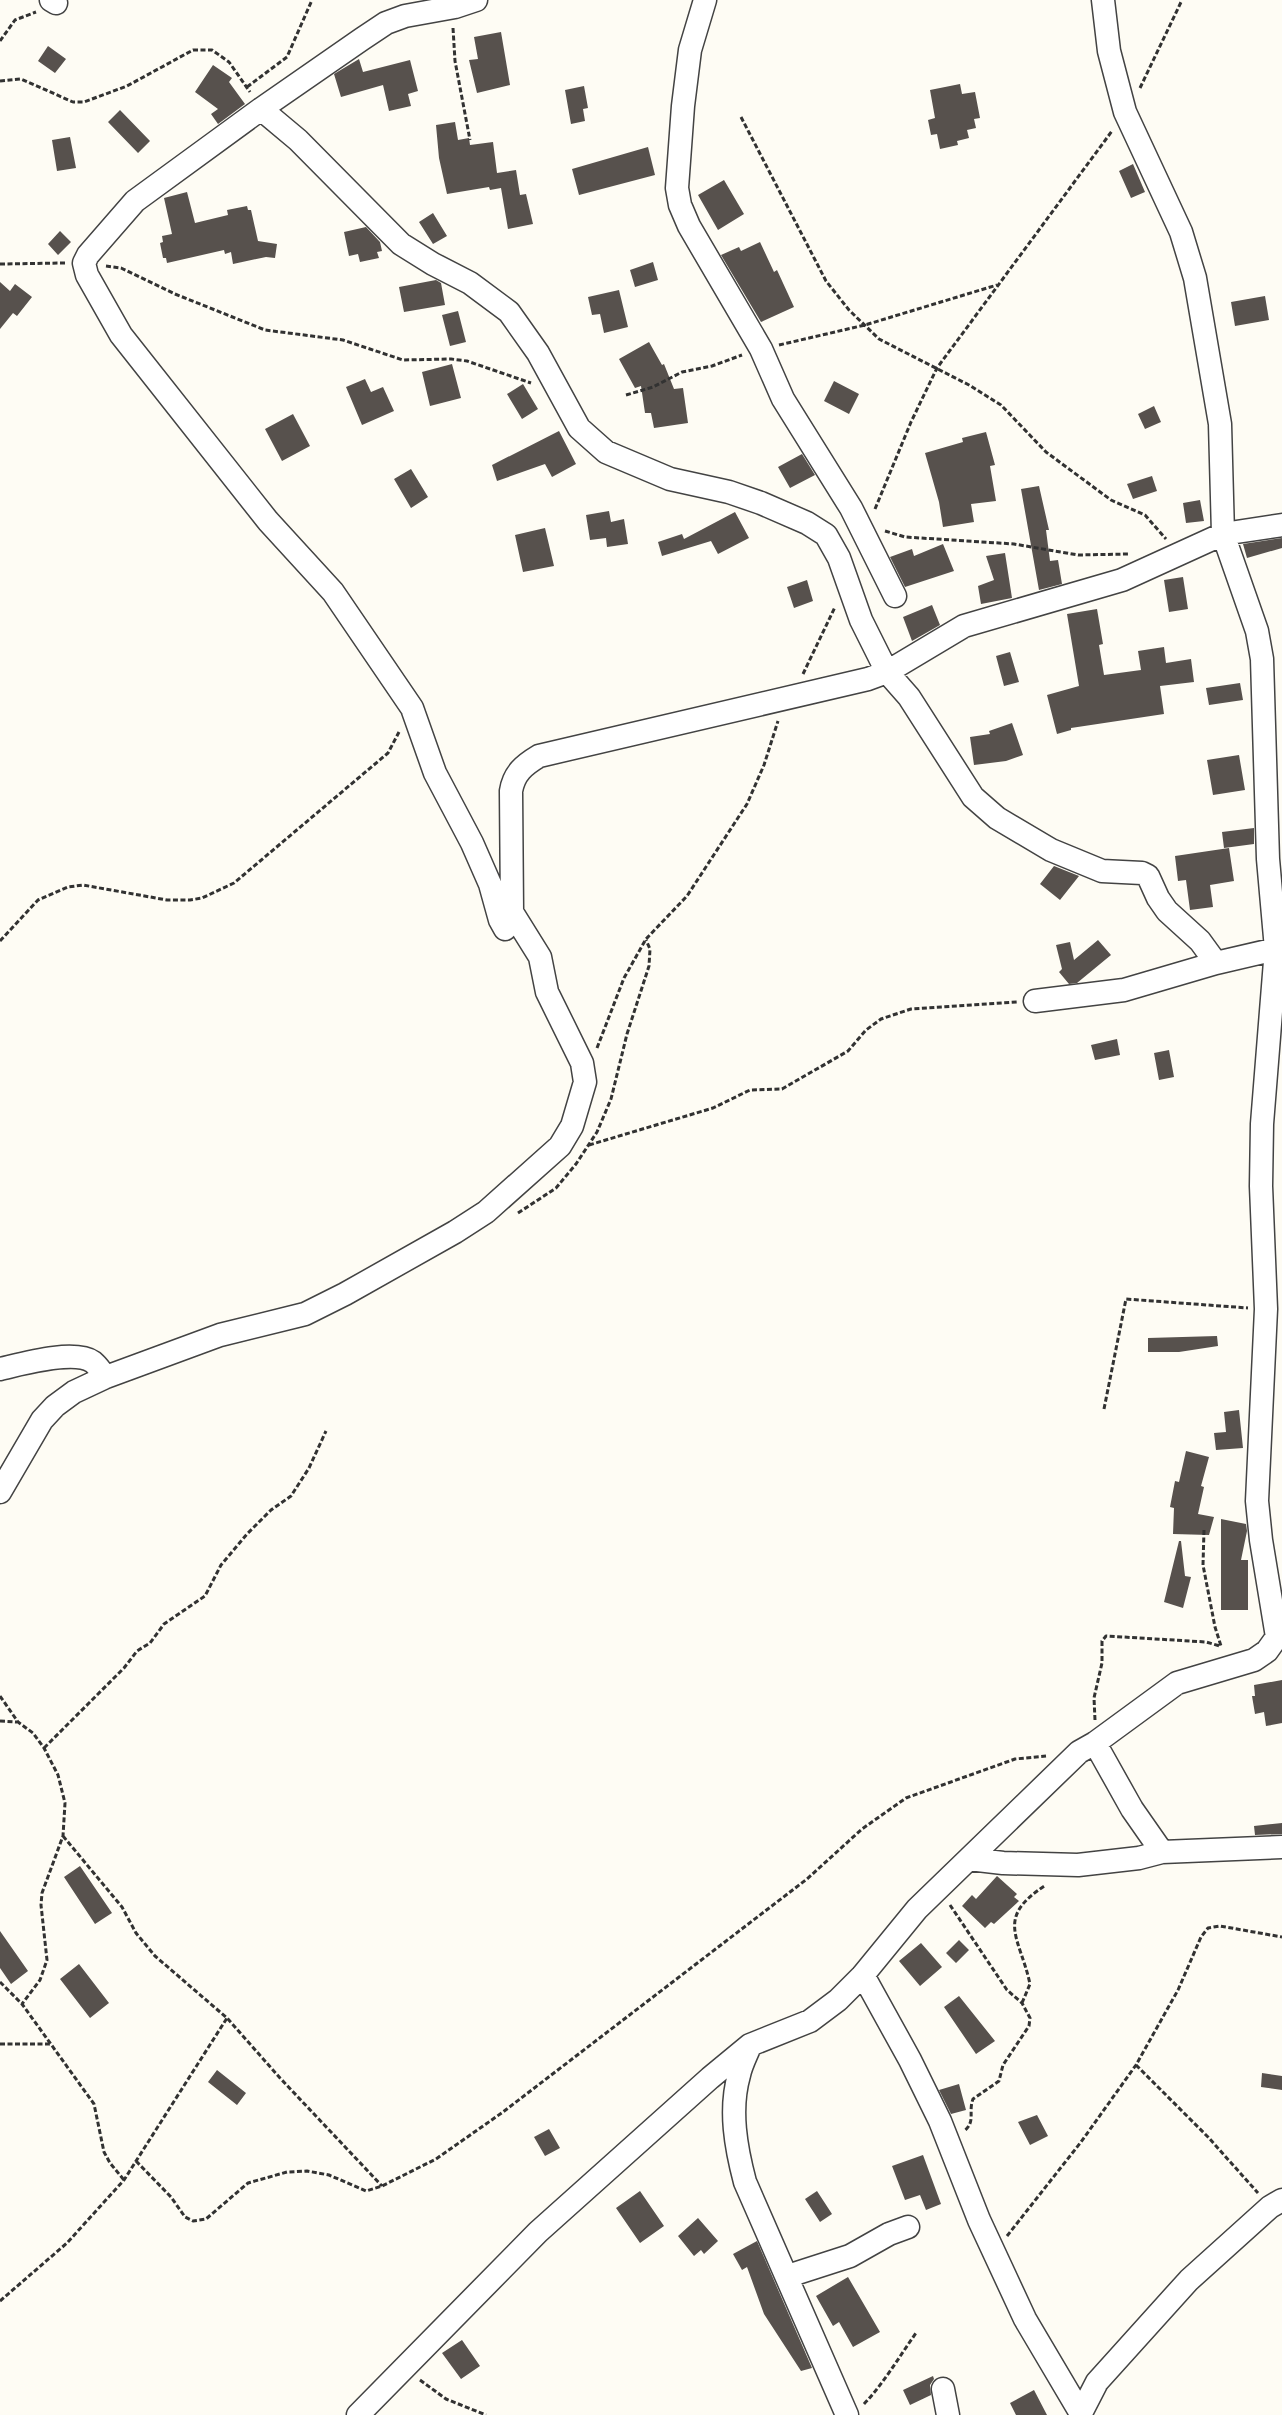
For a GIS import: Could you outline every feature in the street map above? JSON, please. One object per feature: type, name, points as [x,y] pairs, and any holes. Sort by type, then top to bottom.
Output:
[{"type":"street","points":[[706,0],[690,50],[676,188],[680,205],[689,226],[761,349],[783,398],[866,528],[895,596]]},
{"type":"street","points":[[358,2415],[538,2232],[710,2078],[750,2045],[810,2021],[838,2000],[863,1975],[917,1909],[1087,1747],[1177,1683],[1254,1660],[1267,1651],[1279,1632],[1261,1540],[1258,1501],[1266,1309],[1261,1186],[1262,1124],[1277,1015],[1279,950],[1268,859],[1262,660],[1256,631],[1223,534],[1220,424],[1195,278],[1181,232],[1126,112],[1109,51],[1103,0]]},
{"type":"street","points":[[465,3],[414,14],[386,23],[261,110],[135,202],[88,255],[84,263],[87,276],[121,336],[268,521],[333,592],[412,708],[435,774],[472,844],[490,884],[500,920],[523,956],[546,984]]},
{"type":"street","points":[[261,110],[298,140],[401,244],[433,264],[470,283],[509,312],[538,353],[579,428],[606,452],[670,479],[729,492],[761,503],[807,523],[826,535],[839,558],[861,620],[886,672],[909,697],[972,797],[998,818],[1051,850],[1102,871],[1142,872],[1148,876],[1158,898],[1167,911],[1200,941],[1216,963]]},
{"type":"street","points":[[0,1492],[28,1442],[55,1406],[74,1392],[220,1334],[305,1314],[345,1294],[455,1232],[493,1207],[560,1146],[572,1126],[585,1082],[582,1063],[546,984],[538,953],[514,919],[511,904],[510,791],[517,772],[539,756],[868,679],[886,672],[964,626],[1122,580],[1177,553],[1223,534],[1282,525]]},
{"type":"street","points":[[1035,1001],[1124,990],[1216,963],[1279,950]]},
{"type":"street","points":[[0,1369],[39,1360],[79,1358],[93,1362],[106,1378]]},
{"type":"street","points":[[1087,1747],[1162,1852]]},
{"type":"street","points":[[969,1858],[1003,1863],[1078,1865],[1139,1858],[1162,1852],[1282,1846]]},
{"type":"street","points":[[863,1975],[910,2060],[948,2141],[994,2253],[1025,2319],[1080,2413]]},
{"type":"street","points":[[750,2045],[738,2076],[735,2115],[736,2148],[745,2182],[788,2276],[827,2372],[853,2412]]},
{"type":"street","points":[[1080,2413],[1097,2382],[1189,2280],[1276,2204]]},
{"type":"street","points":[[788,2276],[850,2256],[889,2234],[908,2227]]},
{"type":"street","points":[[943,2389],[948,2415]]},
{"type":"path","points":[[247,87],[287,57],[312,0]]},
{"type":"path","points":[[1134,554],[1078,555],[1014,544],[905,537],[866,528],[911,422],[938,368],[1126,112],[1148,75],[1155,54],[1182,0]]},
{"type":"path","points":[[0,41],[15,20],[45,9],[54,2]]},
{"type":"path","points":[[465,3],[452,32],[455,61],[470,140]]},
{"type":"path","points":[[0,81],[21,79],[73,102],[84,102],[127,86],[193,50],[212,50],[229,62],[261,110]]},
{"type":"path","points":[[741,117],[826,281],[865,325],[879,339],[970,385],[1001,406],[1046,452],[1071,472],[1111,500],[1145,515],[1177,553]]},
{"type":"path","points":[[0,264],[84,263],[121,268],[175,294],[265,330],[342,340],[403,360],[451,359],[467,361],[560,392]]},
{"type":"path","points":[[626,395],[653,387],[682,372],[712,366],[761,349],[865,325],[998,285]]},
{"type":"path","points":[[585,1082],[624,978],[646,939],[687,896],[747,804],[764,765],[785,699],[803,674],[848,581]]},
{"type":"path","points":[[0,941],[38,900],[68,887],[84,885],[167,900],[190,900],[202,898],[234,883],[388,753],[412,708]]},
{"type":"path","points":[[590,1146],[657,1123],[713,1108],[750,1090],[782,1089],[848,1050],[866,1030],[881,1019],[911,1009],[1035,1001]]},
{"type":"path","points":[[1104,1409],[1126,1299],[1266,1309]]},
{"type":"path","points":[[44,1748],[124,1668],[137,1651],[150,1643],[164,1624],[205,1596],[221,1565],[247,1534],[271,1510],[291,1496],[309,1468],[326,1431]]},
{"type":"path","points":[[1204,1530],[1203,1565],[1220,1646]]},
{"type":"path","points":[[136,2161],[172,2197],[185,2217],[193,2221],[206,2219],[248,2183],[287,2172],[307,2171],[329,2175],[366,2191],[382,2186],[436,2159],[503,2112],[807,1879],[862,1829],[906,1798],[1015,1759],[1087,1747],[1094,1698],[1102,1662],[1102,1641],[1106,1636],[1206,1642],[1254,1660]]},
{"type":"path","points":[[0,1696],[18,1722],[33,1733],[44,1748],[58,1775],[65,1804],[63,1836],[42,1893],[41,1905],[47,1960],[40,1980],[22,2004]]},
{"type":"path","points":[[0,1721],[18,1722]]},
{"type":"path","points":[[63,1836],[122,1908],[136,1933],[155,1956],[226,2018],[382,2186]]},
{"type":"path","points":[[1022,2003],[1030,1984],[1016,1939],[1014,1925],[1016,1915],[1021,1904],[1050,1883]]},
{"type":"path","points":[[938,1888],[1007,1990],[1022,2003],[1030,2018],[1029,2026],[1003,2065],[999,2081],[973,2100],[970,2126],[948,2141]]},
{"type":"path","points":[[994,2253],[1081,2142],[1136,2065],[1178,1990],[1201,1937],[1208,1928],[1220,1926],[1282,1937]]},
{"type":"path","points":[[0,1982],[22,2004],[94,2104],[104,2152],[110,2163],[124,2180]]},
{"type":"path","points":[[0,2301],[67,2243],[124,2180],[226,2018]]},
{"type":"path","points":[[0,2044],[52,2044]]},
{"type":"path","points":[[1136,2065],[1276,2204]]},
{"type":"path","points":[[853,2412],[874,2393],[916,2333]]},
{"type":"path","points":[[405,2369],[446,2399],[486,2415]]},
{"type":"building","points":[[501,32],[510,85],[477,93],[469,60],[478,59],[474,37]]},
{"type":"building","points":[[48,46],[66,59],[55,73],[38,61]]},
{"type":"building","points":[[359,59],[363,72],[410,60],[418,91],[408,94],[411,106],[389,111],[383,85],[341,97],[334,74]]},
{"type":"building","points":[[213,65],[232,78],[229,82],[245,104],[218,124],[211,114],[218,109],[195,92]]},
{"type":"building","points":[[960,84],[962,94],[975,92],[980,118],[974,119],[976,128],[967,130],[969,138],[957,141],[958,145],[940,149],[937,134],[931,135],[928,120],[935,118],[930,90]]},
{"type":"building","points":[[584,86],[588,108],[583,109],[585,121],[571,124],[565,90]]},
{"type":"building","points":[[120,110],[150,141],[138,153],[108,122]]},
{"type":"building","points":[[455,122],[458,140],[469,138],[470,145],[493,142],[497,173],[516,170],[520,195],[526,194],[533,224],[508,229],[501,188],[490,190],[489,187],[447,194],[439,158],[436,125]]},
{"type":"building","points":[[70,137],[76,168],[57,171],[52,140]]},
{"type":"building","points":[[648,147],[655,175],[579,195],[572,169]]},
{"type":"building","points":[[1133,164],[1145,192],[1131,198],[1119,171]]},
{"type":"building","points":[[724,180],[744,214],[718,230],[698,195]]},
{"type":"building","points":[[187,192],[195,223],[228,215],[227,210],[247,206],[248,210],[251,210],[258,241],[277,244],[275,258],[266,257],[233,264],[231,252],[225,254],[224,250],[167,263],[166,258],[163,258],[160,243],[163,242],[162,236],[172,234],[164,198]]},
{"type":"building","points":[[433,213],[447,236],[433,244],[419,222]]},
{"type":"building","points":[[366,227],[380,242],[382,251],[377,252],[379,258],[360,262],[358,254],[349,256],[344,232]]},
{"type":"building","points":[[60,231],[71,242],[58,255],[48,244]]},
{"type":"building","points":[[760,242],[774,272],[777,270],[794,307],[761,322],[721,255],[739,247],[741,251]]},
{"type":"building","points":[[653,262],[658,280],[635,287],[630,270]]},
{"type":"building","points":[[436,280],[441,283],[445,305],[404,312],[399,287]]},
{"type":"building","points":[[0,282],[10,291],[15,284],[32,297],[17,316],[13,313],[0,329]]},
{"type":"building","points":[[619,290],[628,327],[604,333],[600,314],[592,315],[588,297]]},
{"type":"building","points":[[1265,296],[1269,320],[1235,326],[1231,302]]},
{"type":"building","points":[[458,311],[466,342],[450,346],[442,315]]},
{"type":"building","points":[[649,342],[662,365],[664,364],[674,389],[683,388],[688,423],[654,428],[651,413],[645,413],[641,386],[635,388],[619,359]]},
{"type":"building","points":[[452,364],[461,398],[430,406],[422,372]]},
{"type":"building","points":[[365,379],[371,392],[383,387],[394,411],[362,425],[346,387]]},
{"type":"building","points":[[834,381],[859,394],[849,414],[824,401]]},
{"type":"building","points":[[523,384],[538,409],[522,419],[507,394]]},
{"type":"building","points":[[1154,406],[1161,422],[1145,429],[1138,414]]},
{"type":"building","points":[[293,414],[310,446],[282,461],[265,429]]},
{"type":"building","points":[[559,431],[576,464],[552,477],[545,464],[497,481],[492,465]]},
{"type":"building","points":[[986,432],[995,465],[990,466],[996,501],[971,504],[974,522],[943,527],[939,502],[925,453],[963,442],[962,438]]},
{"type":"building","points":[[802,454],[815,475],[790,488],[778,467]]},
{"type":"building","points":[[411,469],[428,497],[411,508],[394,479]]},
{"type":"building","points":[[1152,476],[1157,491],[1133,499],[1127,484]]},
{"type":"building","points":[[1039,486],[1049,530],[1046,530],[1050,561],[1058,560],[1062,584],[1039,590],[1021,489]]},
{"type":"building","points":[[1200,500],[1204,521],[1186,523],[1183,503]]},
{"type":"building","points":[[609,511],[611,522],[624,519],[628,544],[607,547],[606,538],[590,540],[586,515]]},
{"type":"building","points":[[735,512],[749,538],[718,554],[711,541],[662,556],[658,542],[682,534],[684,539]]},
{"type":"building","points":[[545,528],[554,566],[523,572],[515,535]]},
{"type":"building","points":[[1282,538],[1282,548],[1247,558],[1243,544]]},
{"type":"building","points":[[943,544],[954,571],[905,587],[890,557],[912,549],[914,556]]},
{"type":"building","points":[[1005,553],[1012,598],[981,604],[978,586],[994,580],[986,556]]},
{"type":"building","points":[[1183,577],[1188,609],[1169,612],[1164,580]]},
{"type":"building","points":[[807,580],[813,601],[794,608],[787,587]]},
{"type":"building","points":[[932,605],[940,625],[912,641],[903,617]]},
{"type":"building","points":[[1097,609],[1103,644],[1099,645],[1104,675],[1141,670],[1138,651],[1164,647],[1166,663],[1191,659],[1194,682],[1160,686],[1164,714],[1071,728],[1071,730],[1057,734],[1047,695],[1079,686],[1067,614]]},
{"type":"building","points":[[1010,652],[1019,682],[1004,686],[996,656]]},
{"type":"building","points":[[1240,683],[1243,700],[1209,705],[1206,688]]},
{"type":"building","points":[[1012,723],[1023,755],[1006,761],[974,765],[970,737],[990,734],[989,731]]},
{"type":"building","points":[[1239,755],[1245,790],[1213,795],[1207,760]]},
{"type":"building","points":[[1254,828],[1254,844],[1224,848],[1222,832]]},
{"type":"building","points":[[1229,848],[1234,881],[1210,885],[1213,907],[1190,910],[1186,880],[1178,881],[1175,856]]},
{"type":"building","points":[[1054,866],[1079,876],[1060,900],[1040,884]]},
{"type":"building","points":[[1098,940],[1111,955],[1077,983],[1069,984],[1059,972],[1062,969],[1056,945],[1070,942],[1074,960]]},
{"type":"building","points":[[1117,1039],[1120,1055],[1095,1060],[1091,1045]]},
{"type":"building","points":[[1169,1050],[1174,1077],[1159,1080],[1154,1053]]},
{"type":"building","points":[[1217,1336],[1218,1346],[1179,1352],[1148,1352],[1148,1338]]},
{"type":"building","points":[[1239,1410],[1243,1448],[1216,1450],[1214,1433],[1226,1432],[1224,1412]]},
{"type":"building","points":[[1186,1451],[1209,1457],[1201,1486],[1204,1487],[1198,1514],[1214,1517],[1209,1535],[1173,1534],[1174,1508],[1170,1507],[1175,1481],[1179,1482]]},
{"type":"building","points":[[1221,1519],[1246,1524],[1247,1531],[1241,1560],[1248,1560],[1248,1610],[1221,1610]]},
{"type":"building","points":[[1179,1541],[1181,1541],[1185,1576],[1191,1577],[1183,1608],[1164,1602]]},
{"type":"building","points":[[1282,1680],[1282,1723],[1266,1726],[1264,1712],[1255,1714],[1252,1696],[1255,1696],[1254,1685]]},
{"type":"building","points":[[1282,1823],[1282,1834],[1255,1835],[1254,1826]]},
{"type":"building","points":[[80,1866],[112,1913],[95,1924],[64,1877]]},
{"type":"building","points":[[997,1876],[1017,1894],[1014,1897],[1019,1901],[994,1924],[991,1922],[985,1928],[962,1906],[972,1895],[976,1899]]},
{"type":"building","points":[[0,1931],[28,1971],[11,1984],[0,1968]]},
{"type":"building","points":[[959,1940],[969,1950],[956,1963],[946,1953]]},
{"type":"building","points":[[921,1943],[942,1967],[920,1986],[899,1961]]},
{"type":"building","points":[[79,1964],[109,2003],[90,2018],[60,1979]]},
{"type":"building","points":[[959,1996],[995,2041],[976,2054],[944,2007]]},
{"type":"building","points":[[217,2070],[246,2093],[237,2105],[208,2082]]},
{"type":"building","points":[[1262,2073],[1282,2076],[1282,2090],[1261,2087]]},
{"type":"building","points":[[959,2084],[966,2110],[951,2114],[939,2090]]},
{"type":"building","points":[[1037,2115],[1048,2136],[1030,2145],[1018,2122]]},
{"type":"building","points":[[549,2129],[560,2148],[545,2156],[534,2137]]},
{"type":"building","points":[[923,2155],[941,2204],[926,2210],[920,2195],[905,2200],[892,2166]]},
{"type":"building","points":[[640,2191],[664,2226],[640,2243],[616,2208]]},
{"type":"building","points":[[817,2191],[832,2214],[820,2222],[805,2199]]},
{"type":"building","points":[[698,2218],[718,2241],[704,2254],[701,2250],[694,2256],[678,2236]]},
{"type":"building","points":[[757,2241],[812,2368],[801,2371],[764,2314],[747,2267],[742,2270],[733,2254]]},
{"type":"building","points":[[848,2277],[880,2332],[853,2347],[839,2322],[833,2326],[816,2296]]},
{"type":"building","points":[[462,2340],[480,2366],[461,2379],[442,2353]]},
{"type":"building","points":[[933,2376],[934,2379],[930,2385],[931,2395],[910,2405],[903,2390]]},
{"type":"building","points":[[1034,2390],[1047,2415],[1016,2415],[1010,2403]]}]
